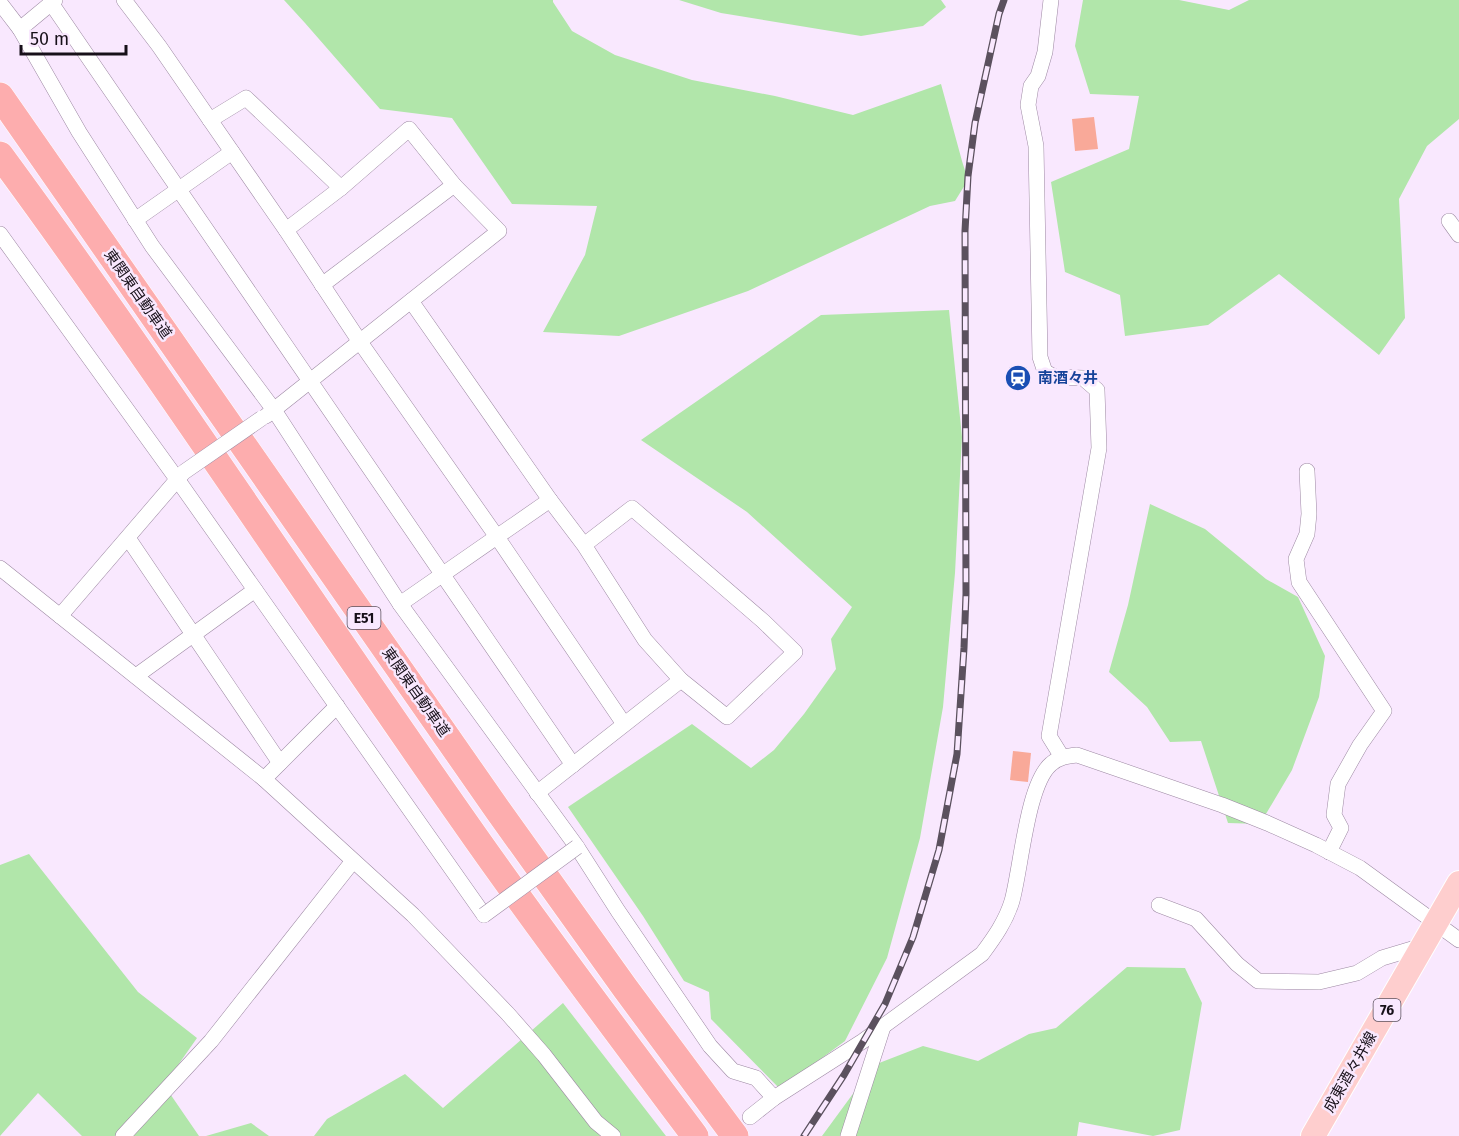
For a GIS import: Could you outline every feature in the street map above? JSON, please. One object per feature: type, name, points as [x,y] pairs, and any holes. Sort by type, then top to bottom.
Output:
[{"type":"highway","name":"東関東自動車道","points":[[0,96],[625,988],[743,1126]]},
{"type":"highway","name":"E51","points":[[0,155],[220,466],[465,823],[695,1136]]},
{"type":"main road","name":"成東酒々井線","points":[[1313,1136],[1459,883]]},
{"type":"street","points":[[124,0],[159,46],[624,724]]},
{"type":"street","points":[[1051,0],[1045,52],[1038,76],[1031,86],[1028,105],[1036,146],[1040,357],[1045,372],[1055,377],[1083,378],[1097,390],[1099,447],[1049,736],[1062,757]]},
{"type":"street","points":[[20,29],[53,2],[178,190],[573,765]]},
{"type":"street","points":[[0,3],[20,29],[79,132],[152,246],[400,604],[577,847],[710,1046],[733,1071],[756,1078],[774,1098]]},
{"type":"street","points":[[210,120],[246,98],[341,188]]},
{"type":"street","points":[[60,616],[181,476],[268,414],[499,231],[454,185],[410,129],[341,188],[286,230]]},
{"type":"street","points":[[135,220],[232,152]]},
{"type":"street","points":[[322,285],[454,185]]},
{"type":"street","points":[[1449,221],[1459,235]]},
{"type":"street","points":[[0,234],[181,476],[255,590],[484,915],[577,847]]},
{"type":"street","points":[[411,301],[584,545],[645,640],[681,680],[728,717],[795,652],[763,621],[632,508],[584,545]]},
{"type":"street","points":[[1307,471],[1309,514],[1307,534],[1296,559],[1299,582],[1384,711],[1360,745],[1338,784],[1334,815],[1341,828],[1329,852]]},
{"type":"street","points":[[400,604],[550,500]]},
{"type":"street","points":[[128,538],[280,763]]},
{"type":"street","points":[[0,568],[264,779],[413,915],[508,1014],[544,1055],[596,1122],[613,1136]]},
{"type":"street","points":[[136,676],[255,590]]},
{"type":"street","points":[[537,793],[681,680]]},
{"type":"street","points":[[264,779],[338,706]]},
{"type":"street","points":[[743,1126],[774,1098],[863,1041],[982,954],[997,934],[1011,902],[1035,790],[1049,765],[1062,757],[1077,755],[1267,822],[1360,868],[1459,940]]},
{"type":"street","points":[[123,1136],[212,1041],[353,861]]},
{"type":"street","points":[[1159,905],[1196,919],[1237,964],[1258,981],[1319,982],[1357,973],[1382,958],[1422,946]]},
{"type":"street","points":[[848,1136],[883,1027]]},
{"type":"green space","points":[[284,0],[553,0],[572,31],[615,55],[692,80],[775,96],[853,115],[941,84],[968,180],[955,201],[930,206],[748,291],[619,336],[543,332],[585,255],[597,206],[512,204],[452,118],[380,109]]},
{"type":"green space","points":[[679,0],[941,0],[946,7],[923,26],[861,36],[721,13]]},
{"type":"green space","points":[[1083,0],[1179,0],[1229,10],[1249,0],[1459,0],[1459,119],[1427,146],[1399,199],[1405,318],[1379,355],[1279,274],[1208,325],[1125,336],[1120,295],[1065,272],[1051,182],[1129,149],[1139,96],[1090,94],[1075,46]]},
{"type":"green space","points":[[949,310],[962,437],[955,573],[943,707],[920,838],[887,958],[845,1041],[780,1089],[711,1019],[709,992],[684,981],[643,916],[568,807],[692,724],[751,768],[774,750],[804,714],[836,669],[831,639],[852,607],[747,512],[641,440],[821,315]]},
{"type":"green space","points":[[1150,504],[1205,529],[1266,579],[1298,597],[1325,656],[1319,697],[1292,770],[1260,824],[1228,823],[1201,741],[1170,742],[1147,707],[1109,672],[1128,605]]},
{"type":"green space","points":[[29,854],[138,992],[197,1038],[164,1085],[199,1136],[82,1136],[38,1093],[0,1136],[0,865]]},
{"type":"green space","points":[[1127,967],[1185,968],[1202,1003],[1180,1130],[1153,1136],[1079,1122],[1077,1136],[822,1136],[874,1065],[923,1046],[978,1061],[1029,1034],[1056,1028]]},
{"type":"green space","points":[[563,1003],[666,1136],[314,1136],[327,1119],[405,1074],[443,1108]]},
{"type":"green space","points":[[251,1123],[269,1136],[206,1136]]},
{"type":"building","points":[[1094,117],[1098,149],[1075,151],[1072,119]]},
{"type":"building","points":[[1012,366],[1024,366],[1025,387],[1012,387]]},
{"type":"building","points":[[1013,751],[1031,753],[1028,782],[1010,780]]},
{"type":"railway","points":[[804,1136],[844,1075],[885,1004],[913,937],[939,850],[957,754],[966,594],[965,231],[968,176],[975,123],[1004,0]]},
{"type":"place","name":"南酒々井","points":[[1018,378]]}]
